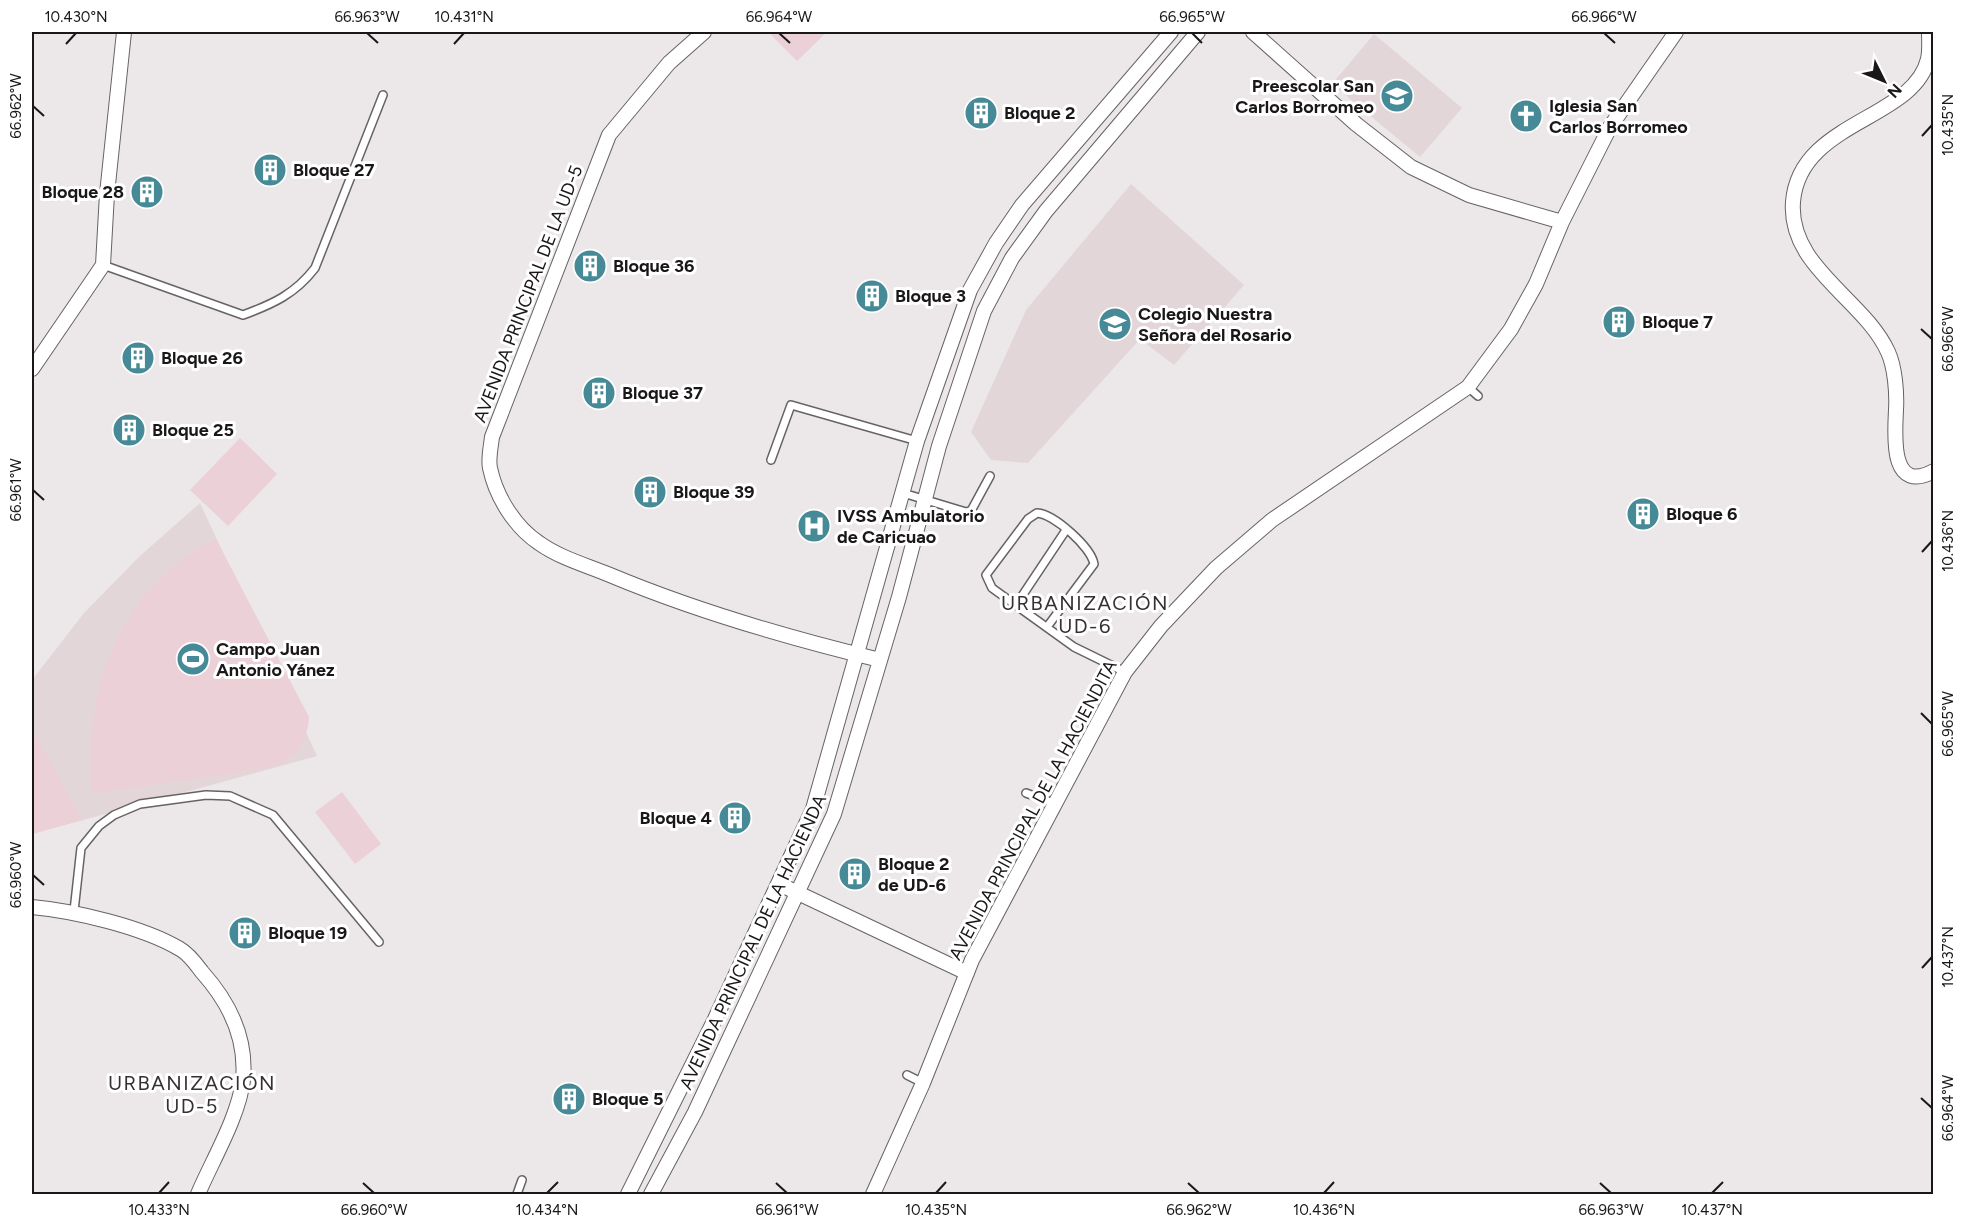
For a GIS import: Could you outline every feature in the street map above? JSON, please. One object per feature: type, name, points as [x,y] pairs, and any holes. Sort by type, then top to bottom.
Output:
[{"type":"street","points":[[32,369],[103,264],[106,194],[124,32]]},
{"type":"street","name":"AVENIDA PRINCIPAL DE LA UD-5","points":[[704,32],[669,63],[609,135],[492,437],[489,466],[500,497],[516,523],[538,543],[560,555],[658,594],[880,660]]},
{"type":"street","name":"AVENIDA PRINCIPAL DE LA HACIENDA","points":[[628,1194],[753,939],[821,787],[917,441],[970,290],[996,243],[1022,205],[1171,32]]},
{"type":"street","name":"AVENIDA PRINCIPAL DE LA HACIENDA","points":[[651,1194],[694,1112],[834,814],[880,660],[923,499],[976,331],[1012,258],[1046,211],[1198,32]]},
{"type":"street","points":[[1253,32],[1356,124],[1411,166],[1469,195],[1562,222]]},
{"type":"street","name":"AVENIDA PRINCIPAL DE LA HACIENDITA","points":[[873,1194],[922,1083],[966,973],[1053,803],[1125,672],[1161,626],[1209,576],[1272,520],[1473,392],[1536,284],[1562,222],[1610,127],[1676,32]]},
{"type":"street","points":[[1929,32],[1928,59],[1919,78],[1902,96],[1825,144],[1807,164],[1796,183],[1793,205],[1797,234],[1807,254],[1874,327],[1889,353],[1896,397],[1894,447],[1898,464],[1905,472],[1917,476],[1934,471]]},
{"type":"street","points":[[917,441],[939,446]]},
{"type":"street","points":[[779,884],[966,973]]},
{"type":"street","points":[[32,907],[74,911],[161,939],[183,950],[221,994],[237,1024],[243,1080],[233,1112],[198,1194]]},
{"type":"lane","points":[[103,264],[243,315],[282,299],[301,286],[315,268],[383,95]]},
{"type":"lane","points":[[771,460],[791,405],[917,441]]},
{"type":"lane","points":[[903,493],[966,512],[971,511],[990,476]]},
{"type":"lane","points":[[1047,627],[1094,564],[1088,549],[1051,516],[1037,513],[1032,516],[986,575],[992,588],[1074,647],[1125,672]]},
{"type":"lane","points":[[1016,605],[1066,530]]},
{"type":"lane","points":[[1026,793],[1053,803]]},
{"type":"lane","points":[[74,911],[81,848],[99,826],[114,815],[140,804],[206,795],[230,796],[273,815],[379,942]]},
{"type":"lane","points":[[753,939],[772,946]]},
{"type":"lane","points":[[907,1075],[922,1083]]},
{"type":"lane","points":[[517,1194],[522,1180]]},
{"type":"shaded area","points":[[775,32],[827,32],[797,61],[771,35]]},
{"type":"shaded area","name":"Preescolar San Carlos Borromeo","points":[[1374,34],[1462,108],[1420,157],[1332,84]]},
{"type":"shaded area","name":"Colegio Nuestra Señora del Rosario","points":[[1131,184],[1244,285],[1174,365],[1140,339],[1028,463],[991,460],[971,432],[1026,310]]},
{"type":"shaded area","points":[[240,438],[277,474],[228,526],[190,490]]},
{"type":"shaded area","name":"Campo Juan Antonio Yánez","points":[[200,503],[317,756],[32,834],[32,680],[84,613],[140,556]]},
{"type":"shaded area","name":"Campo Juan Antonio Yánez","points":[[216,539],[309,717],[306,735],[292,756],[268,768],[93,793],[91,755],[94,717],[102,680],[114,645],[132,613],[155,584],[183,559]]},
{"type":"shaded area","points":[[32,727],[82,820],[32,834]]},
{"type":"shaded area","points":[[342,792],[381,844],[355,864],[315,812]]},
{"type":"place","name":"Preescolar San Carlos Borromeo","points":[[1397,96]]},
{"type":"place","name":"Bloque 2","points":[[981,113]]},
{"type":"place","name":"Iglesia San Carlos Borromeo","points":[[1526,116]]},
{"type":"place","name":"Bloque 27","points":[[270,170]]},
{"type":"place","name":"Bloque 28","points":[[147,192]]},
{"type":"place","name":"Bloque 36","points":[[590,266]]},
{"type":"place","name":"Bloque 3","points":[[872,296]]},
{"type":"place","name":"Bloque 7","points":[[1619,322]]},
{"type":"place","name":"Colegio Nuestra Señora del Rosario","points":[[1115,324]]},
{"type":"place","name":"Bloque 26","points":[[138,358]]},
{"type":"place","name":"Bloque 37","points":[[599,393]]},
{"type":"place","name":"Bloque 25","points":[[129,430]]},
{"type":"place","name":"Bloque 39","points":[[650,492]]},
{"type":"place","name":"Bloque 6","points":[[1643,514]]},
{"type":"place","name":"IVSS Ambulatorio de Caricuao","points":[[814,526]]},
{"type":"place","name":"Campo Juan Antonio Yánez","points":[[193,659]]},
{"type":"place","name":"Bloque 4","points":[[735,818]]},
{"type":"place","name":"Bloque 2 de UD-6","points":[[855,874]]},
{"type":"place","name":"Bloque 19","points":[[245,933]]},
{"type":"place","name":"Bloque 5","points":[[569,1099]]},
{"type":"district","name":"URBANIZACIÓN UD-6","points":[[1085,614]]},
{"type":"district","name":"URBANIZACIÓN UD-5","points":[[192,1094]]}]
